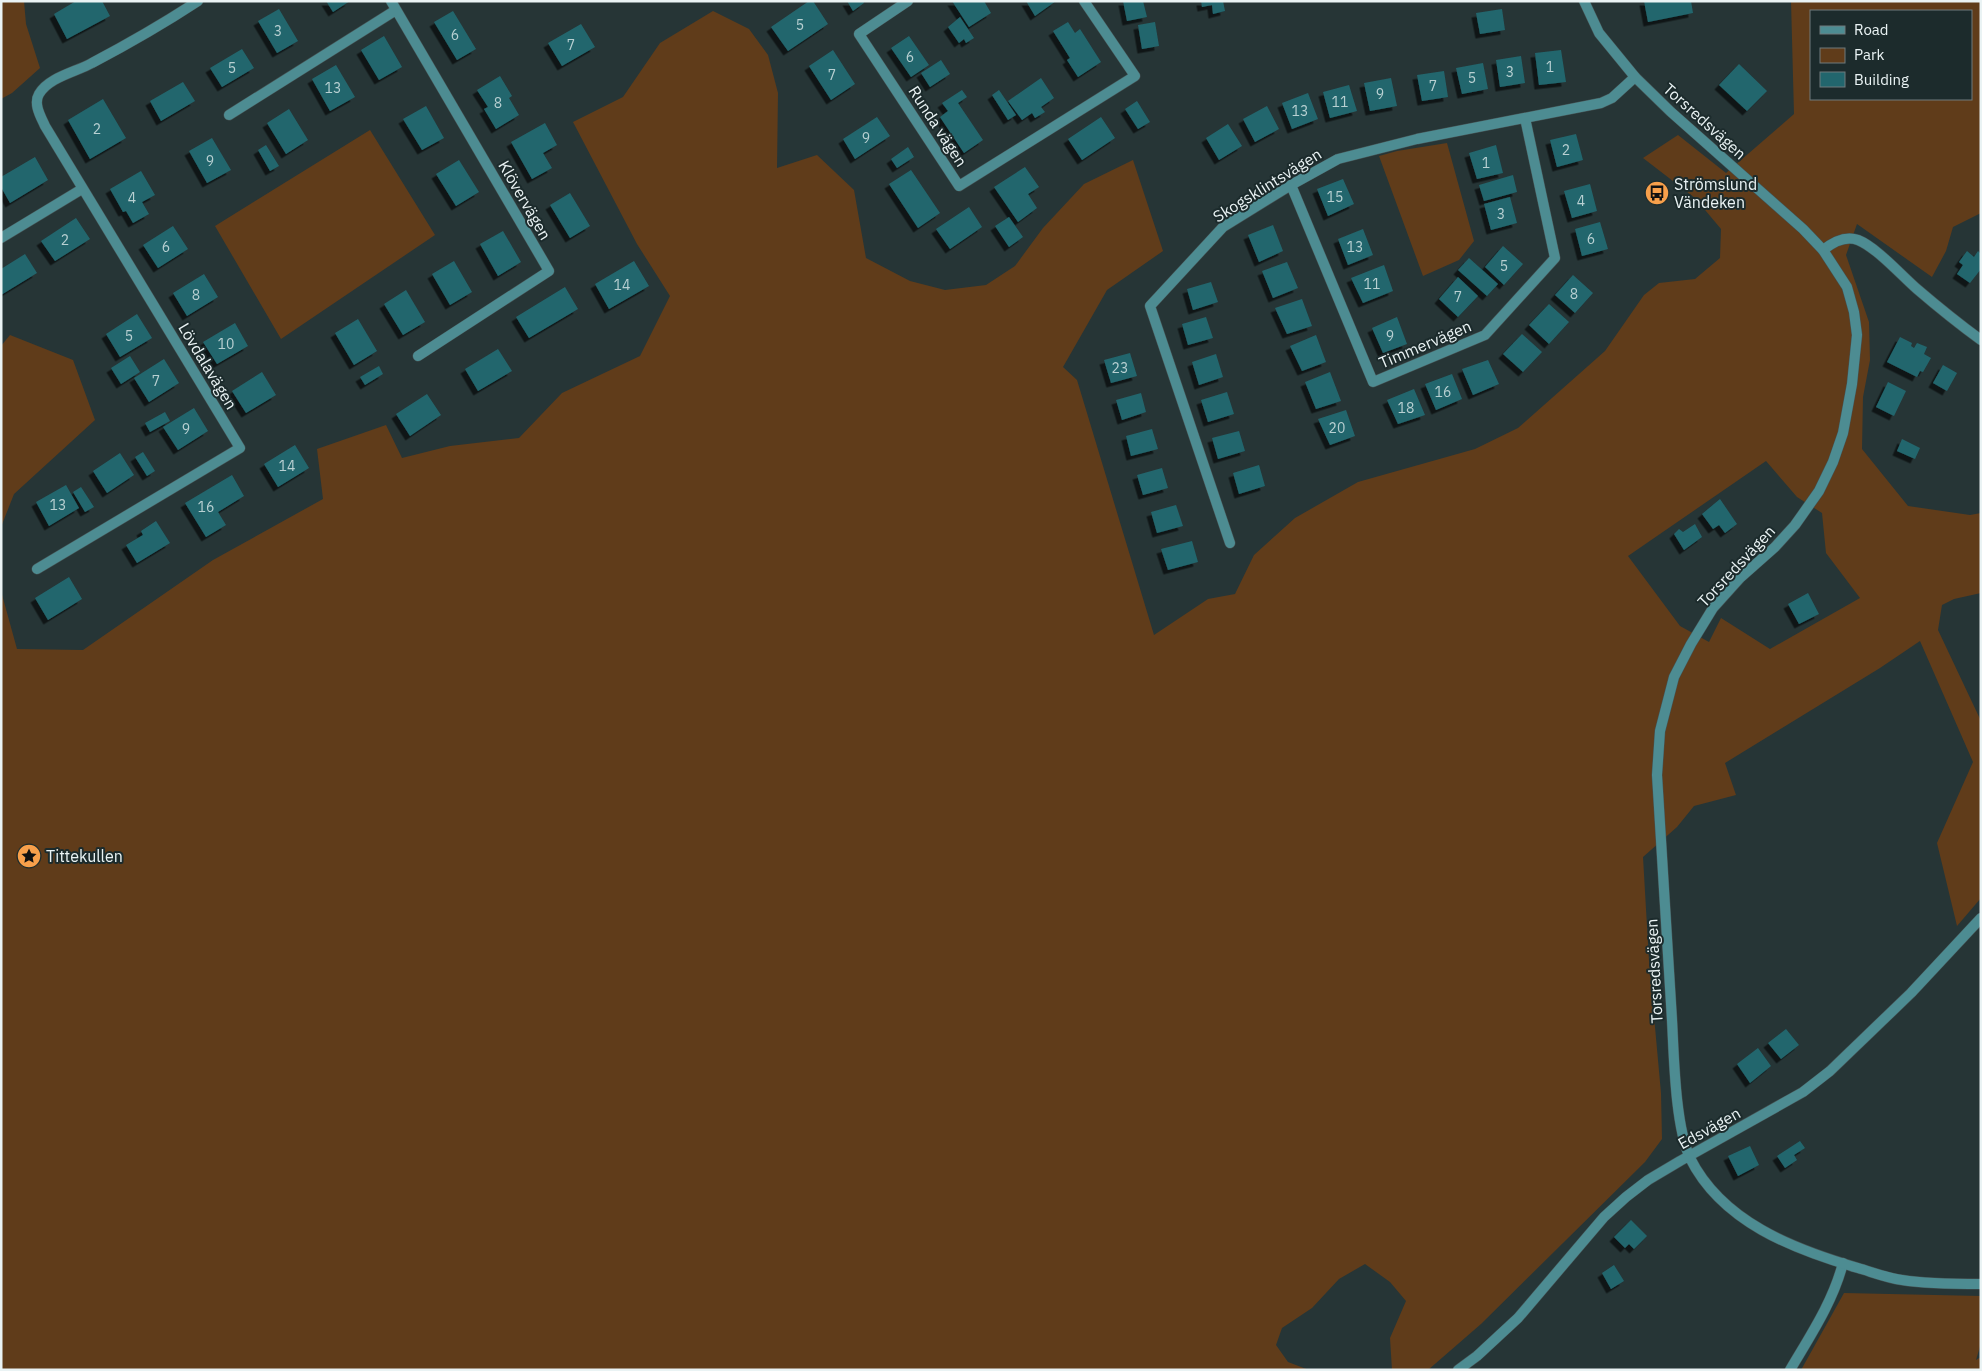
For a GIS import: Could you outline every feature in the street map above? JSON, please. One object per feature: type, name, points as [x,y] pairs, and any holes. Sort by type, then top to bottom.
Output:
[{"type":"street","name":"Lövdalavägen","points":[[38,569],[240,448],[45,126],[37,101],[39,94],[53,82],[89,65],[198,1]]},
{"type":"street","name":"Runda vägen","points":[[908,1],[859,34],[959,186],[1135,76],[1084,1]]},
{"type":"street","name":"Torsredsvägen","points":[[1584,1],[1598,33],[1635,77],[1671,112],[1803,229],[1823,250],[1847,287],[1854,312],[1857,335],[1852,384],[1840,440],[1833,462],[1819,491],[1795,525],[1740,578],[1713,608],[1690,644],[1674,677],[1660,731],[1657,775],[1673,1049],[1678,1102],[1689,1156],[1701,1178],[1715,1195],[1752,1224],[1791,1246],[1819,1257],[1901,1280],[1981,1284]]},
{"type":"street","name":"Klövervägen","points":[[229,115],[393,6],[549,271],[418,356]]},
{"type":"street","name":"Skogsklintsvägen","points":[[1230,543],[1150,306],[1222,227],[1290,185],[1338,159],[1418,139],[1601,103],[1612,98],[1635,77]]},
{"type":"street","name":"Timmervägen","points":[[1290,185],[1373,382],[1486,335],[1555,258],[1525,118]]},
{"type":"street","points":[[1,238],[82,189]]},
{"type":"street","points":[[1823,250],[1846,238],[1859,240],[1878,254],[1949,317],[1981,340]]},
{"type":"street","name":"Edsvägen","points":[[1458,1370],[1477,1356],[1518,1318],[1604,1217],[1626,1197],[1648,1180],[1803,1092],[1817,1082],[1911,993],[1981,918]]},
{"type":"street","points":[[1790,1370],[1823,1314],[1834,1291],[1843,1263]]},
{"type":"green space","points":[[1,1],[24,1],[26,24],[40,68],[12,93],[1,99]]},
{"type":"green space","points":[[1791,1],[1981,1],[1981,213],[1953,227],[1946,251],[1932,277],[1857,224],[1846,255],[1869,322],[1870,360],[1863,397],[1862,449],[1908,506],[1970,515],[1981,513],[1981,593],[1954,599],[1942,605],[1938,630],[1981,721],[1981,898],[1957,926],[1937,843],[1973,762],[1920,641],[1880,668],[1725,763],[1736,795],[1694,806],[1677,827],[1643,857],[1649,961],[1661,1093],[1662,1139],[1645,1162],[1481,1324],[1428,1370],[1392,1370],[1390,1338],[1406,1301],[1390,1282],[1365,1264],[1339,1279],[1312,1308],[1282,1328],[1276,1345],[1288,1362],[1309,1370],[1,1370],[1,591],[17,649],[83,650],[213,560],[323,499],[317,449],[386,425],[402,458],[450,446],[519,438],[562,393],[640,356],[670,296],[637,244],[573,122],[623,97],[660,43],[713,11],[749,29],[768,55],[778,93],[777,168],[817,155],[854,190],[866,258],[910,281],[945,290],[986,285],[1015,266],[1043,228],[1084,184],[1133,160],[1163,251],[1107,290],[1063,367],[1077,380],[1154,635],[1208,599],[1235,594],[1254,555],[1295,518],[1358,482],[1475,449],[1518,428],[1605,351],[1644,295],[1659,283],[1695,279],[1720,258],[1721,229],[1695,198],[1643,158],[1678,135],[1726,173],[1794,114]],"holes":[[[1766,461],[1797,497],[1822,513],[1826,553],[1860,598],[1770,649],[1721,618],[1709,642],[1680,626],[1628,556]]]},
{"type":"green space","points":[[370,130],[435,235],[281,339],[215,226]]},
{"type":"green space","points":[[1447,143],[1474,241],[1459,260],[1423,276],[1379,156],[1397,151]]},
{"type":"green space","points":[[10,335],[73,360],[95,420],[14,494],[1,527],[1,346]]},
{"type":"green space","points":[[1844,1293],[1981,1296],[1981,1343],[1976,1360],[1981,1357],[1981,1370],[1801,1370]]},
{"type":"building","points":[[76,1],[102,1],[110,16],[67,39],[54,14]]},
{"type":"building","points":[[326,1],[350,1],[333,12]]},
{"type":"building","points":[[809,1],[813,1],[828,24],[788,51],[771,27]]},
{"type":"building","points":[[847,1],[863,1],[864,3],[853,11]]},
{"type":"building","points":[[952,1],[984,1],[991,13],[969,27]]},
{"type":"building","points":[[1026,1],[1056,1],[1035,16]]},
{"type":"building","points":[[1123,1],[1143,1],[1147,17],[1127,21]]},
{"type":"building","points":[[1201,1],[1223,1],[1225,11],[1213,14],[1212,5],[1202,7]]},
{"type":"building","points":[[1644,1],[1691,1],[1693,13],[1648,22]]},
{"type":"building","points":[[279,9],[298,41],[277,53],[258,21]]},
{"type":"building","points":[[1502,9],[1505,30],[1480,34],[1476,13]]},
{"type":"building","points":[[453,11],[476,49],[457,60],[434,22]]},
{"type":"building","points":[[960,17],[974,38],[966,43],[964,39],[959,43],[948,27]]},
{"type":"building","points":[[1068,22],[1075,33],[1080,29],[1101,62],[1078,77],[1067,60],[1070,58],[1053,31]]},
{"type":"building","points":[[1155,22],[1159,46],[1142,49],[1138,25]]},
{"type":"building","points":[[581,24],[595,47],[562,66],[548,43]]},
{"type":"building","points":[[384,36],[402,67],[379,80],[361,50]]},
{"type":"building","points":[[909,36],[929,65],[911,77],[891,48]]},
{"type":"building","points":[[242,49],[254,68],[222,87],[210,68]]},
{"type":"building","points":[[833,50],[855,84],[831,100],[809,66]]},
{"type":"building","points":[[1561,50],[1566,82],[1539,85],[1535,53]]},
{"type":"building","points":[[1521,56],[1525,83],[1500,87],[1496,60]]},
{"type":"building","points":[[941,60],[950,74],[930,87],[921,73]]},
{"type":"building","points":[[1483,63],[1488,89],[1462,94],[1456,68]]},
{"type":"building","points":[[1739,64],[1767,91],[1747,111],[1719,85]]},
{"type":"building","points":[[336,65],[355,97],[330,111],[312,79]]},
{"type":"building","points":[[1444,71],[1448,97],[1422,101],[1417,75]]},
{"type":"building","points":[[500,76],[512,96],[509,98],[519,115],[496,129],[484,109],[488,107],[477,90]]},
{"type":"building","points":[[1041,78],[1054,98],[1041,107],[1045,112],[1035,118],[1032,113],[1022,120],[1008,101]]},
{"type":"building","points":[[1391,78],[1397,106],[1370,111],[1364,83]]},
{"type":"building","points":[[183,82],[195,101],[161,121],[150,101]]},
{"type":"building","points":[[1349,85],[1357,111],[1330,118],[1323,92]]},
{"type":"building","points":[[962,90],[967,97],[958,103],[983,140],[964,153],[940,117],[948,111],[942,103]]},
{"type":"building","points":[[999,90],[1016,115],[1008,120],[992,95]]},
{"type":"building","points":[[1308,93],[1318,119],[1292,129],[1282,103]]},
{"type":"building","points":[[103,99],[126,138],[90,159],[68,120]]},
{"type":"building","points":[[1137,101],[1150,122],[1138,129],[1125,109]]},
{"type":"building","points":[[426,106],[444,138],[422,150],[403,119]]},
{"type":"building","points":[[1267,106],[1279,129],[1255,142],[1243,119]]},
{"type":"building","points":[[289,109],[308,140],[286,154],[267,123]]},
{"type":"building","points":[[877,117],[890,136],[855,159],[843,139]]},
{"type":"building","points":[[1101,117],[1115,138],[1082,160],[1068,139]]},
{"type":"building","points":[[545,123],[557,145],[543,153],[552,168],[532,179],[511,142]]},
{"type":"building","points":[[1228,124],[1242,146],[1219,160],[1206,138]]},
{"type":"building","points":[[1576,134],[1583,160],[1557,167],[1550,140]]},
{"type":"building","points":[[212,138],[231,170],[207,183],[189,151]]},
{"type":"building","points":[[266,145],[279,166],[270,171],[258,150]]},
{"type":"building","points":[[1496,145],[1503,173],[1477,179],[1469,153]]},
{"type":"building","points":[[908,147],[914,157],[897,168],[891,159]]},
{"type":"building","points":[[35,157],[48,180],[10,203],[1,187],[1,177]]},
{"type":"building","points":[[459,160],[479,192],[456,206],[436,174]]},
{"type":"building","points":[[1025,167],[1039,187],[1028,194],[1037,208],[1018,222],[994,187]]},
{"type":"building","points":[[911,170],[940,213],[918,228],[889,184]]},
{"type":"building","points":[[141,171],[155,195],[142,202],[149,214],[133,223],[126,211],[123,212],[110,189]]},
{"type":"building","points":[[1513,175],[1517,192],[1484,201],[1479,185]]},
{"type":"building","points":[[1343,179],[1354,204],[1328,216],[1317,189]]},
{"type":"building","points":[[1590,184],[1597,211],[1572,218],[1564,191]]},
{"type":"building","points":[[570,193],[590,226],[570,238],[550,205]]},
{"type":"building","points":[[1510,197],[1517,223],[1491,230],[1484,204]]},
{"type":"building","points":[[969,207],[982,227],[950,249],[936,229]]},
{"type":"building","points":[[1009,217],[1023,237],[1009,247],[995,226]]},
{"type":"building","points":[[76,218],[90,239],[55,261],[41,241]]},
{"type":"building","points":[[1600,222],[1608,249],[1582,256],[1575,229]]},
{"type":"building","points":[[1273,225],[1283,251],[1259,262],[1248,235]]},
{"type":"building","points":[[173,226],[188,249],[158,268],[143,245]]},
{"type":"building","points":[[1363,229],[1373,255],[1348,265],[1338,239]]},
{"type":"building","points":[[503,231],[521,262],[498,276],[480,244]]},
{"type":"building","points":[[1503,246],[1523,264],[1504,285],[1485,267]]},
{"type":"building","points":[[1967,251],[1974,257],[1978,251],[1981,254],[1981,269],[1970,283],[1957,274],[1963,265],[1959,262]]},
{"type":"building","points":[[25,254],[37,273],[1,295],[1,269]]},
{"type":"building","points":[[1469,258],[1498,284],[1487,296],[1458,270]]},
{"type":"building","points":[[454,261],[472,292],[450,305],[432,274]]},
{"type":"building","points":[[634,261],[649,286],[609,309],[595,284]]},
{"type":"building","points":[[1287,262],[1298,288],[1273,298],[1262,271]]},
{"type":"building","points":[[1384,265],[1393,291],[1363,303],[1351,278]]},
{"type":"building","points":[[204,274],[218,297],[187,316],[173,293]]},
{"type":"building","points":[[1573,275],[1593,293],[1575,313],[1555,295]]},
{"type":"building","points":[[1458,277],[1478,296],[1458,317],[1439,299]]},
{"type":"building","points":[[1211,282],[1218,302],[1193,310],[1187,289]]},
{"type":"building","points":[[565,287],[578,309],[529,338],[516,317]]},
{"type":"building","points":[[406,290],[425,322],[403,335],[384,304]]},
{"type":"building","points":[[1302,299],[1312,326],[1287,334],[1275,308]]},
{"type":"building","points":[[1549,304],[1569,322],[1549,344],[1529,325]]},
{"type":"building","points":[[137,314],[152,338],[120,357],[106,334]]},
{"type":"building","points":[[1206,317],[1213,338],[1188,345],[1182,324]]},
{"type":"building","points":[[1397,317],[1407,344],[1383,353],[1372,328]]},
{"type":"building","points":[[358,319],[377,351],[354,365],[335,333]]},
{"type":"building","points":[[235,323],[248,346],[217,364],[203,342]]},
{"type":"building","points":[[1522,334],[1542,352],[1523,372],[1503,354]]},
{"type":"building","points":[[1316,335],[1326,362],[1302,371],[1290,346]]},
{"type":"building","points":[[1900,337],[1912,343],[1911,346],[1914,348],[1917,343],[1927,347],[1924,354],[1931,358],[1923,372],[1920,371],[1917,377],[1887,362]]},
{"type":"building","points":[[498,349],[512,371],[478,391],[465,369]]},
{"type":"building","points":[[1130,353],[1137,376],[1111,383],[1104,360]]},
{"type":"building","points":[[1216,354],[1223,377],[1199,385],[1192,362]]},
{"type":"building","points":[[130,356],[140,372],[121,384],[111,368]]},
{"type":"building","points":[[164,359],[179,383],[149,402],[134,378]]},
{"type":"building","points":[[1488,360],[1499,384],[1473,395],[1462,369]]},
{"type":"building","points":[[1943,365],[1957,373],[1947,391],[1933,383]]},
{"type":"building","points":[[379,366],[383,374],[365,385],[360,377]]},
{"type":"building","points":[[262,372],[276,395],[246,413],[232,391]]},
{"type":"building","points":[[1330,372],[1341,401],[1316,409],[1305,382]]},
{"type":"building","points":[[1452,374],[1462,399],[1436,410],[1425,384]]},
{"type":"building","points":[[1888,382],[1906,391],[1894,416],[1876,407]]},
{"type":"building","points":[[1414,389],[1425,415],[1398,424],[1387,400]]},
{"type":"building","points":[[1227,392],[1234,414],[1208,422],[1201,400]]},
{"type":"building","points":[[1141,393],[1146,412],[1122,420],[1116,400]]},
{"type":"building","points":[[427,394],[441,415],[410,436],[396,414]]},
{"type":"building","points":[[194,408],[208,431],[178,450],[163,427]]},
{"type":"building","points":[[1346,410],[1355,436],[1330,445],[1318,419]]},
{"type":"building","points":[[165,412],[170,421],[150,432],[145,423]]},
{"type":"building","points":[[1152,429],[1158,449],[1131,456],[1126,436]]},
{"type":"building","points":[[1239,431],[1245,451],[1218,459],[1212,438]]},
{"type":"building","points":[[1902,439],[1920,448],[1915,459],[1897,451]]},
{"type":"building","points":[[295,445],[309,468],[278,487],[264,464]]},
{"type":"building","points":[[143,452],[155,471],[147,476],[135,457]]},
{"type":"building","points":[[120,453],[134,475],[107,493],[93,471]]},
{"type":"building","points":[[1259,465],[1265,486],[1239,494],[1233,473]]},
{"type":"building","points":[[1162,468],[1168,488],[1143,495],[1137,475]]},
{"type":"building","points":[[232,475],[244,496],[218,512],[226,525],[206,537],[185,503]]},
{"type":"building","points":[[66,485],[79,508],[49,526],[36,502]]},
{"type":"building","points":[[81,487],[94,507],[85,512],[73,492]]},
{"type":"building","points":[[1720,499],[1737,524],[1725,533],[1719,525],[1713,529],[1702,514]]},
{"type":"building","points":[[1176,505],[1183,526],[1157,533],[1151,512]]},
{"type":"building","points":[[156,521],[170,543],[137,563],[126,545],[143,535],[141,531]]},
{"type":"building","points":[[1695,524],[1702,537],[1684,550],[1674,534],[1679,529],[1683,532]]},
{"type":"building","points":[[1192,541],[1198,562],[1168,570],[1161,549]]},
{"type":"building","points":[[69,577],[82,599],[48,620],[35,598]]},
{"type":"building","points":[[1808,593],[1819,614],[1799,624],[1788,604]]},
{"type":"building","points":[[1786,1029],[1799,1045],[1781,1059],[1768,1043]]},
{"type":"building","points":[[1758,1048],[1771,1066],[1750,1083],[1737,1064]]},
{"type":"building","points":[[1800,1141],[1805,1148],[1794,1155],[1797,1160],[1785,1168],[1777,1156]]},
{"type":"building","points":[[1750,1146],[1759,1165],[1738,1176],[1728,1156]]},
{"type":"building","points":[[1631,1220],[1647,1236],[1634,1249],[1629,1244],[1625,1248],[1614,1237]]},
{"type":"building","points":[[1614,1265],[1624,1281],[1611,1289],[1602,1273]]},
{"type":"place","name":"Strömslund Vändeken","points":[[1657,193]]},
{"type":"place","name":"Tittekullen","points":[[29,856]]}]
